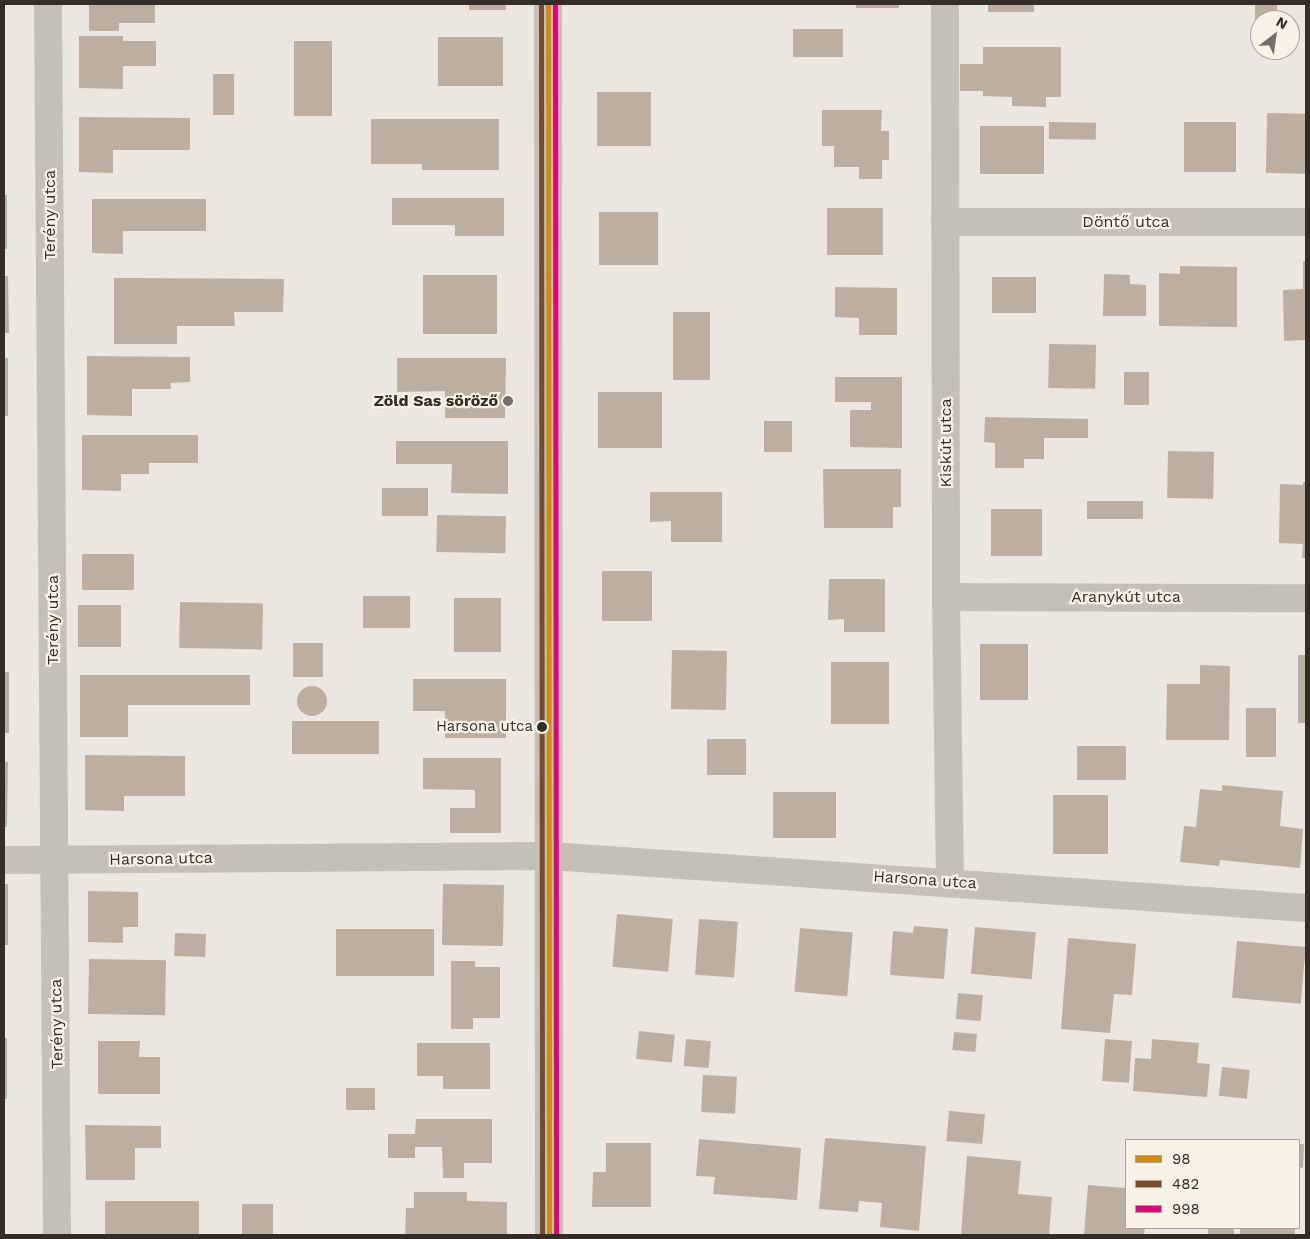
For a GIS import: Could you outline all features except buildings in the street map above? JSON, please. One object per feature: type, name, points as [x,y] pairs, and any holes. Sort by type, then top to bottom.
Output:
[{"type":"street","name":"Terény utca","points":[[48,4],[57,1235]]},
{"type":"street","points":[[548,4],[550,1235]]},
{"type":"street","name":"Kiskút utca","points":[[945,4],[946,597],[950,882]]},
{"type":"street","name":"Döntő utca","points":[[945,222],[1306,222]]},
{"type":"street","name":"Aranykút utca","points":[[946,597],[1306,598]]},
{"type":"street","name":"Harsona utca","points":[[4,860],[550,856],[950,882],[1306,908]]},
{"type":"transit line","name":"482","points":[[541,4],[542,1235]]},
{"type":"transit line","name":"98","points":[[548,4],[549,1235]]},
{"type":"transit line","name":"998","points":[[555,4],[556,1235]]},
{"type":"place","name":"Zöld Sas söröző","points":[[508,401]]},
{"type":"place","name":"Harsona utca","points":[[542,727]]}]
